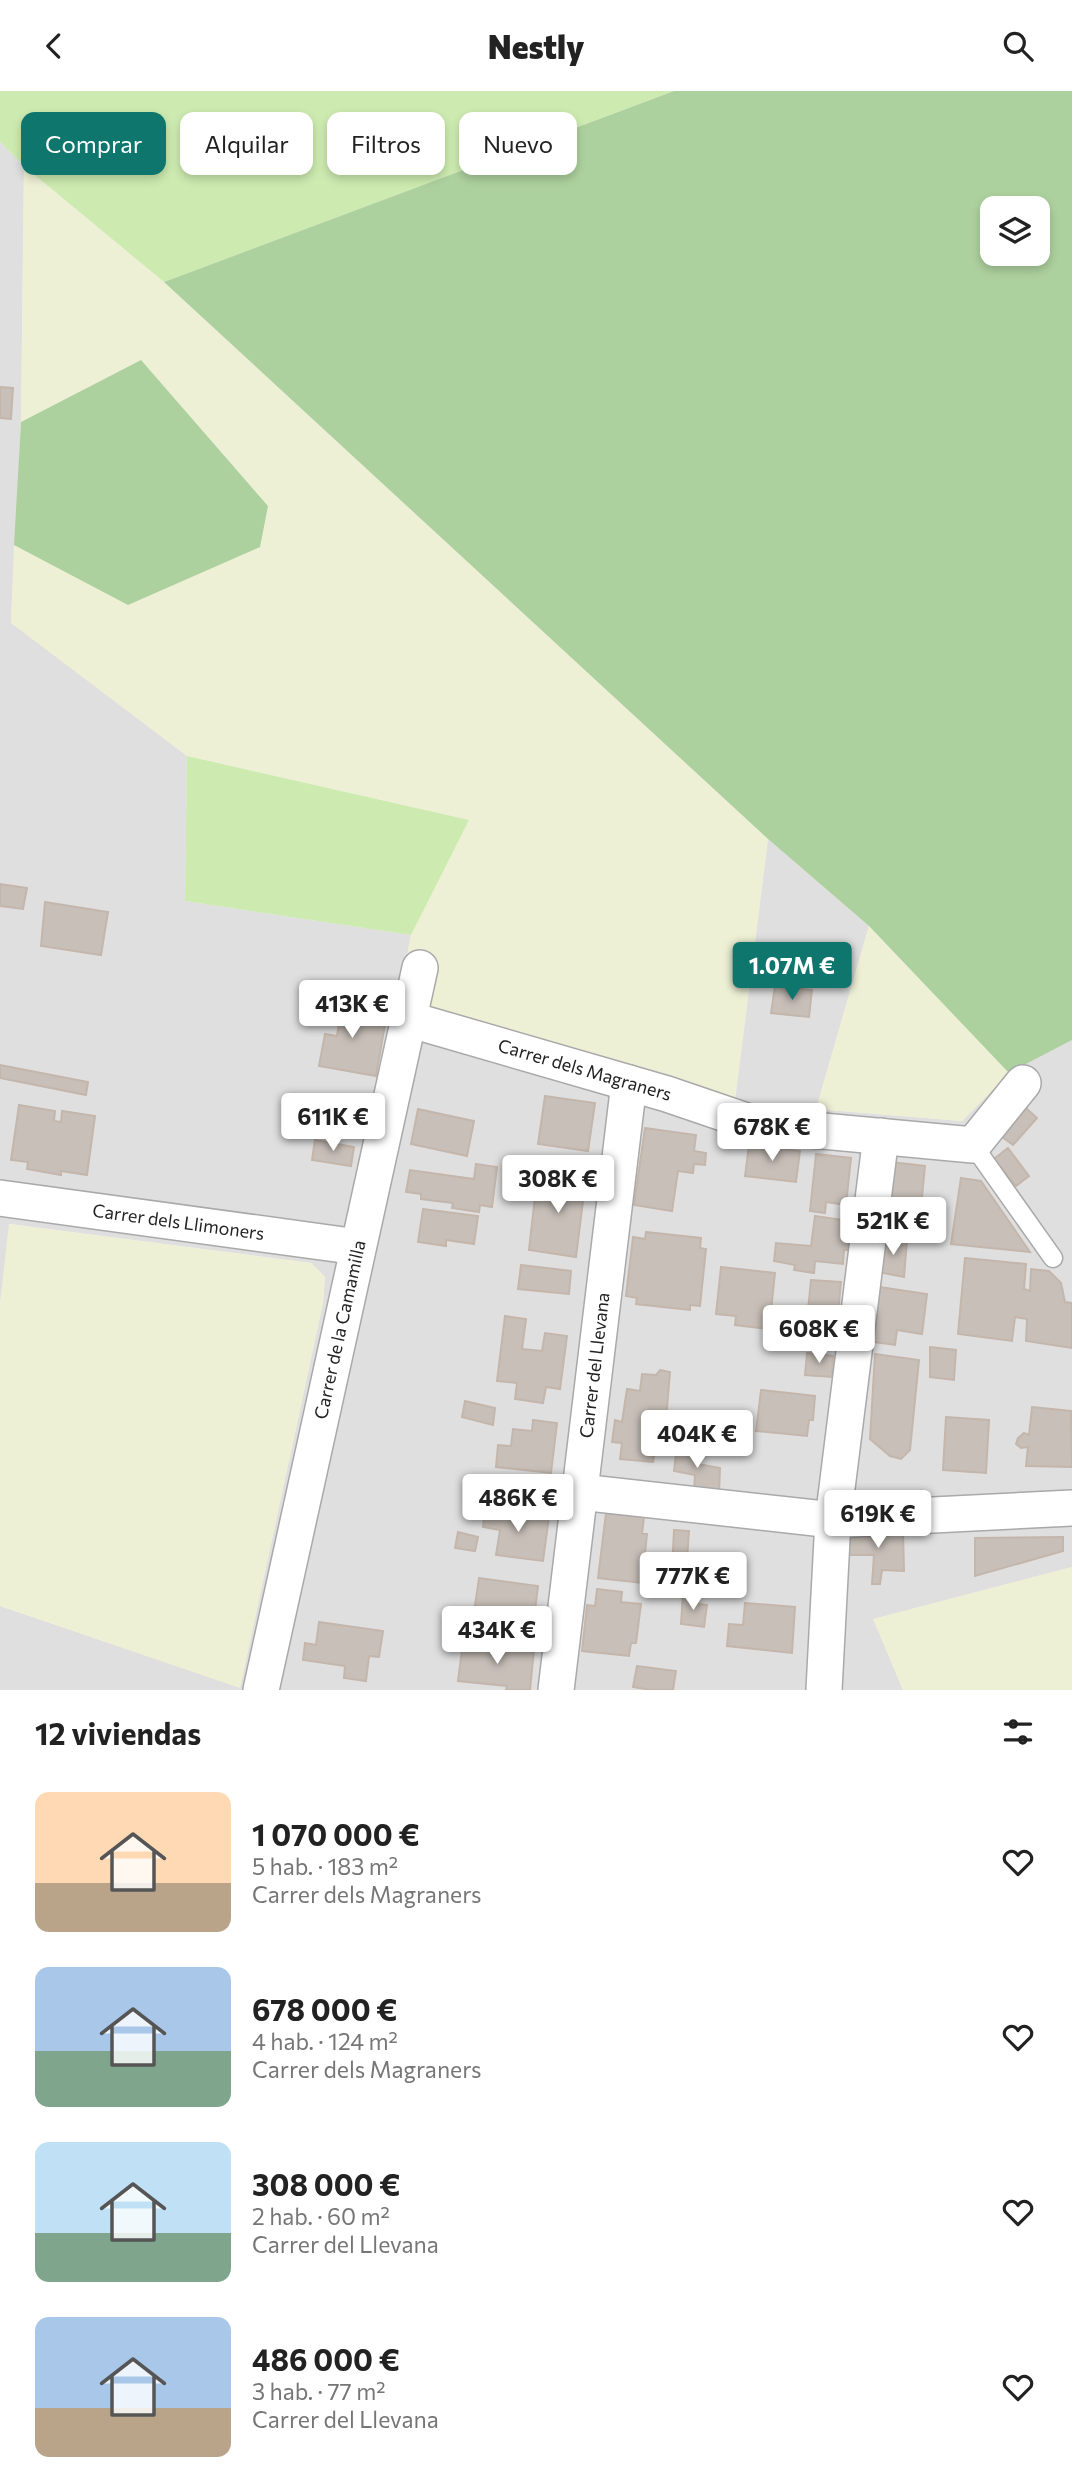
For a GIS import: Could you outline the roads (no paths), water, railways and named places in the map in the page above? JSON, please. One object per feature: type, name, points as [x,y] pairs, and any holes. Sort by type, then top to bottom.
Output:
[{"type":"street","name":"Carrer de la Camamilla","points":[[261,1690],[420,968]]},
{"type":"street","name":"Carrer dels Magraners","points":[[408,1019],[629,1083],[758,1125],[973,1145]]},
{"type":"street","name":"Carrer del Llevana","points":[[556,1690],[629,1083]]},
{"type":"street","points":[[973,1145],[1023,1083]]},
{"type":"street","points":[[824,1690],[833,1520],[881,1136]]},
{"type":"street","name":"Carrer dels Llimoners","points":[[0,1198],[358,1247]]},
{"type":"street","points":[[580,1492],[833,1520],[1072,1508]]},
{"type":"lane","points":[[973,1145],[1053,1258]]}]
